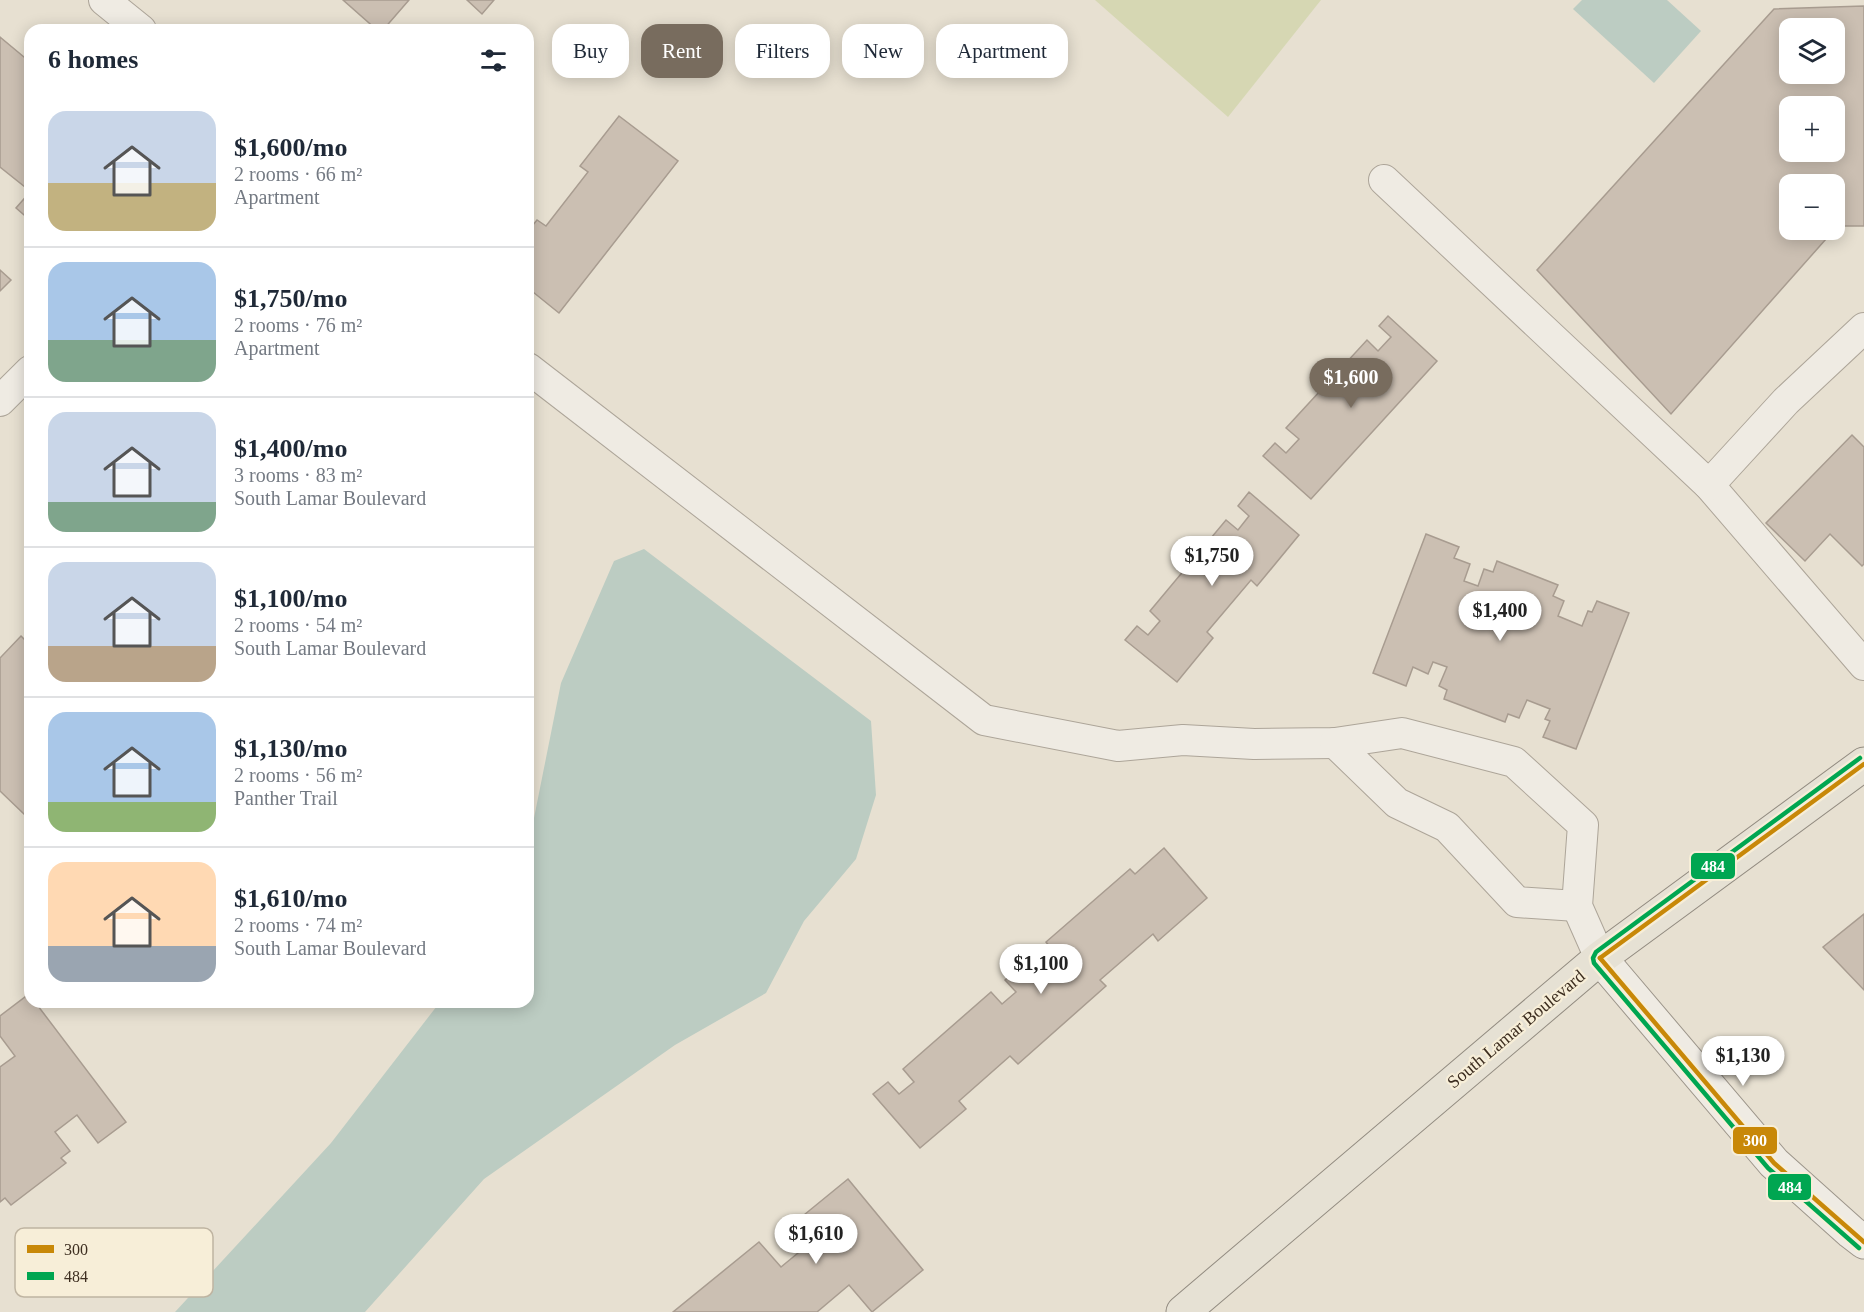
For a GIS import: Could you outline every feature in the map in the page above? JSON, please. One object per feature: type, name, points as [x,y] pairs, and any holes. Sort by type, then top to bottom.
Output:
[{"type":"main road","name":"South Lamar Boulevard","points":[[1183,1312],[1600,958],[1864,764]]},
{"type":"street","points":[[1600,958],[1774,1163],[1864,1242]]},
{"type":"lane","points":[[104,0],[134,24]]},
{"type":"lane","points":[[1384,180],[1709,485],[1864,665]]},
{"type":"lane","points":[[1709,485],[1786,401],[1864,328]]},
{"type":"lane","points":[[534,373],[984,720],[1118,746],[1183,740],[1254,744],[1335,743],[1402,733],[1514,762],[1583,825],[1577,906],[1600,958]]},
{"type":"lane","points":[[0,401],[24,377]]},
{"type":"lane","points":[[1335,743],[1397,803],[1447,827],[1516,902],[1577,906]]},
{"type":"green space","points":[[1095,0],[1321,0],[1228,117]]},
{"type":"shaded area","points":[[1582,0],[1667,0],[1701,31],[1654,83],[1573,9]]},
{"type":"shaded area","points":[[644,549],[871,721],[876,795],[856,859],[804,921],[766,993],[675,1045],[484,1179],[365,1312],[175,1312],[189,1297],[213,1297],[213,1271],[331,1143],[435,1008],[534,1008],[534,818],[561,683],[614,561]]},
{"type":"building","points":[[343,0],[409,0],[388,24],[370,24]]},
{"type":"building","points":[[467,0],[494,0],[482,14]]},
{"type":"building","points":[[1864,6],[1864,226],[1845,226],[1845,174],[1779,174],[1779,240],[1825,240],[1671,414],[1537,270],[1774,9]]},
{"type":"building","points":[[0,37],[24,57],[24,186],[0,167]]},
{"type":"building","points":[[619,116],[678,161],[559,313],[534,293],[534,224],[537,220],[546,226],[588,172],[580,166]]},
{"type":"building","points":[[24,199],[24,215],[16,208]]},
{"type":"building","points":[[0,270],[11,280],[0,291]]},
{"type":"building","points":[[1388,316],[1437,361],[1311,499],[1263,456],[1275,443],[1286,453],[1299,439],[1286,428],[1367,340],[1378,351],[1391,337],[1379,326]]},
{"type":"building","points":[[1852,435],[1864,447],[1864,564],[1862,566],[1830,534],[1805,561],[1766,523]]},
{"type":"building","points":[[1249,492],[1299,535],[1257,586],[1251,580],[1207,632],[1213,638],[1177,682],[1125,640],[1137,626],[1148,635],[1160,621],[1150,611],[1226,520],[1238,530],[1249,516],[1238,506]]},
{"type":"building","points":[[1426,534],[1459,547],[1454,558],[1470,564],[1464,581],[1478,586],[1484,569],[1493,572],[1497,561],[1558,585],[1553,596],[1564,601],[1558,616],[1582,626],[1588,611],[1592,612],[1597,601],[1629,613],[1576,749],[1543,737],[1550,721],[1545,719],[1550,709],[1527,700],[1519,718],[1508,714],[1505,722],[1444,699],[1447,690],[1439,686],[1447,667],[1433,662],[1428,674],[1413,667],[1406,686],[1373,673]]},
{"type":"building","points":[[21,636],[24,639],[24,814],[0,791],[0,658]]},
{"type":"building","points":[[1164,848],[1207,898],[1158,941],[1153,934],[1100,980],[1106,986],[1018,1064],[1010,1056],[959,1101],[966,1109],[920,1148],[873,1094],[888,1082],[899,1094],[914,1082],[903,1069],[991,992],[1002,1004],[1016,992],[1005,980],[1027,961],[1038,972],[1057,956],[1046,942],[1130,869],[1135,874]]},
{"type":"building","points":[[1864,914],[1864,990],[1823,947]]},
{"type":"building","points":[[24,998],[24,1008],[40,1008],[126,1122],[98,1143],[77,1115],[55,1132],[70,1151],[61,1158],[66,1163],[11,1205],[5,1198],[0,1202],[0,1067],[15,1056],[0,1036],[0,1016]]},
{"type":"building","points":[[848,1179],[923,1270],[872,1312],[849,1285],[817,1312],[673,1312],[759,1242],[781,1267],[815,1239],[799,1219]]},
{"type":"transit line","name":"484","points":[[1859,1248],[1768,1168],[1594,963],[1593,958],[1596,952],[1860,758]]},
{"type":"transit line","name":"300","points":[[1600,958],[1864,764]]},
{"type":"transit line","name":"300","points":[[1600,958],[1774,1163],[1864,1242]]}]
